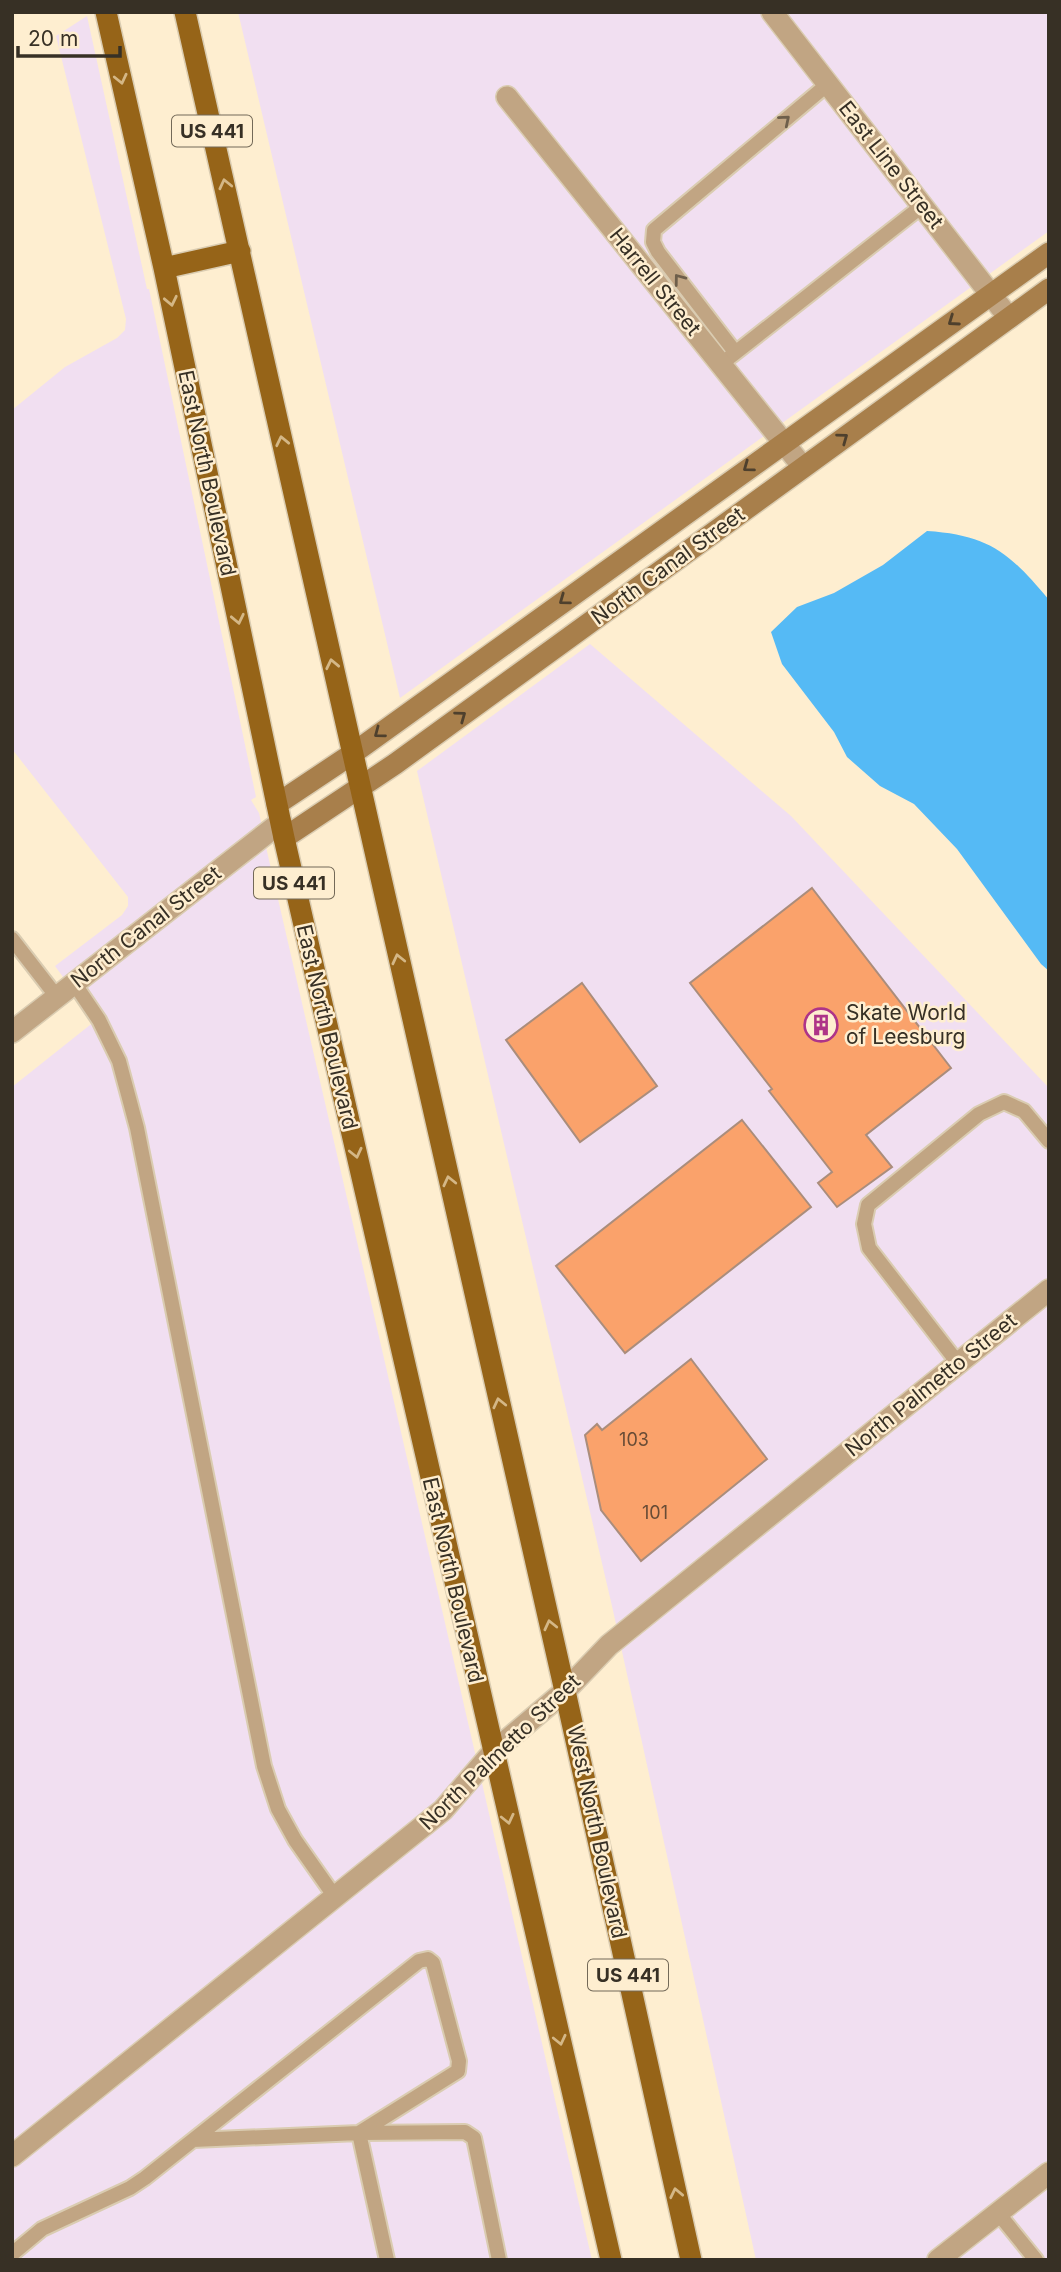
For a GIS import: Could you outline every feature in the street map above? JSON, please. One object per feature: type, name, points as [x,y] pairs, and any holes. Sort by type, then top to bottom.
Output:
[{"type":"main road","name":"East North Boulevard","points":[[106,12],[164,268],[281,822],[493,1752]]},
{"type":"main road","name":"US 441","points":[[185,12],[565,1691]]},
{"type":"main road","points":[[164,268],[240,251]]},
{"type":"main road","name":"West North Boulevard","points":[[565,1691],[691,2260]]},
{"type":"main road","name":"US 441","points":[[493,1752],[611,2260]]},
{"type":"street","name":"East Line Street","points":[[772,12],[1009,318]]},
{"type":"street","name":"Harrell Street","points":[[506,97],[728,358],[783,442],[803,467]]},
{"type":"street","points":[[281,822],[352,754],[1049,253]]},
{"type":"street","name":"North Canal Street","points":[[12,1032],[281,822],[359,789],[1049,289]]},
{"type":"street","name":"North Palmetto Street","points":[[12,2156],[443,1810],[493,1752],[565,1691],[609,1645],[1049,1290]]},
{"type":"street","points":[[937,2260],[1049,2173]]},
{"type":"lane","points":[[828,84],[654,230],[653,242],[658,252],[728,358],[922,206]]},
{"type":"lane","points":[[12,939],[57,997]]},
{"type":"lane","points":[[74,983],[99,1020],[119,1061],[136,1128],[264,1766],[278,1810],[335,1897]]},
{"type":"lane","points":[[958,1363],[869,1248],[864,1224],[867,1205],[979,1114],[1004,1102],[1024,1111],[1049,1141]]},
{"type":"lane","points":[[12,2254],[42,2229],[145,2178],[419,1961],[428,1959],[433,1963],[459,2061],[458,2071],[359,2133]]},
{"type":"lane","points":[[192,2140],[359,2133],[466,2132],[474,2138],[499,2260]]},
{"type":"lane","points":[[359,2133],[387,2260]]},
{"type":"lane","points":[[998,2213],[1035,2260]]},
{"type":"shaded area","points":[[238,12],[1049,12],[1049,231],[400,698]]},
{"type":"shaded area","points":[[87,16],[149,289],[256,797],[251,800],[259,813],[263,831],[258,835],[266,847],[592,2260],[12,2260],[12,1087],[95,1021],[55,966],[122,915],[128,906],[128,897],[12,749],[12,410],[65,367],[117,338],[125,330],[126,319],[56,36]]},
{"type":"shaded area","points":[[590,644],[791,816],[1049,1088],[1049,2260],[756,2260],[612,1606],[417,771]]},
{"type":"water","points":[[927,531],[967,537],[997,549],[1022,570],[1049,600],[1049,971],[1041,964],[957,849],[914,804],[880,786],[847,757],[834,732],[782,664],[771,632],[797,607],[834,593],[883,565]]},
{"type":"building","name":"Skate World of Leesburg","points":[[812,888],[951,1068],[866,1135],[892,1167],[837,1207],[818,1183],[832,1172],[690,983]]},
{"type":"building","points":[[582,983],[657,1086],[580,1142],[506,1040]]},
{"type":"building","points":[[742,1120],[811,1207],[625,1353],[556,1266]]},
{"type":"building","points":[[691,1359],[767,1459],[641,1561],[601,1510],[585,1435],[597,1424],[602,1430]]},
{"type":"place","name":"Skate World of Leesburg","points":[[821,1025]]}]
